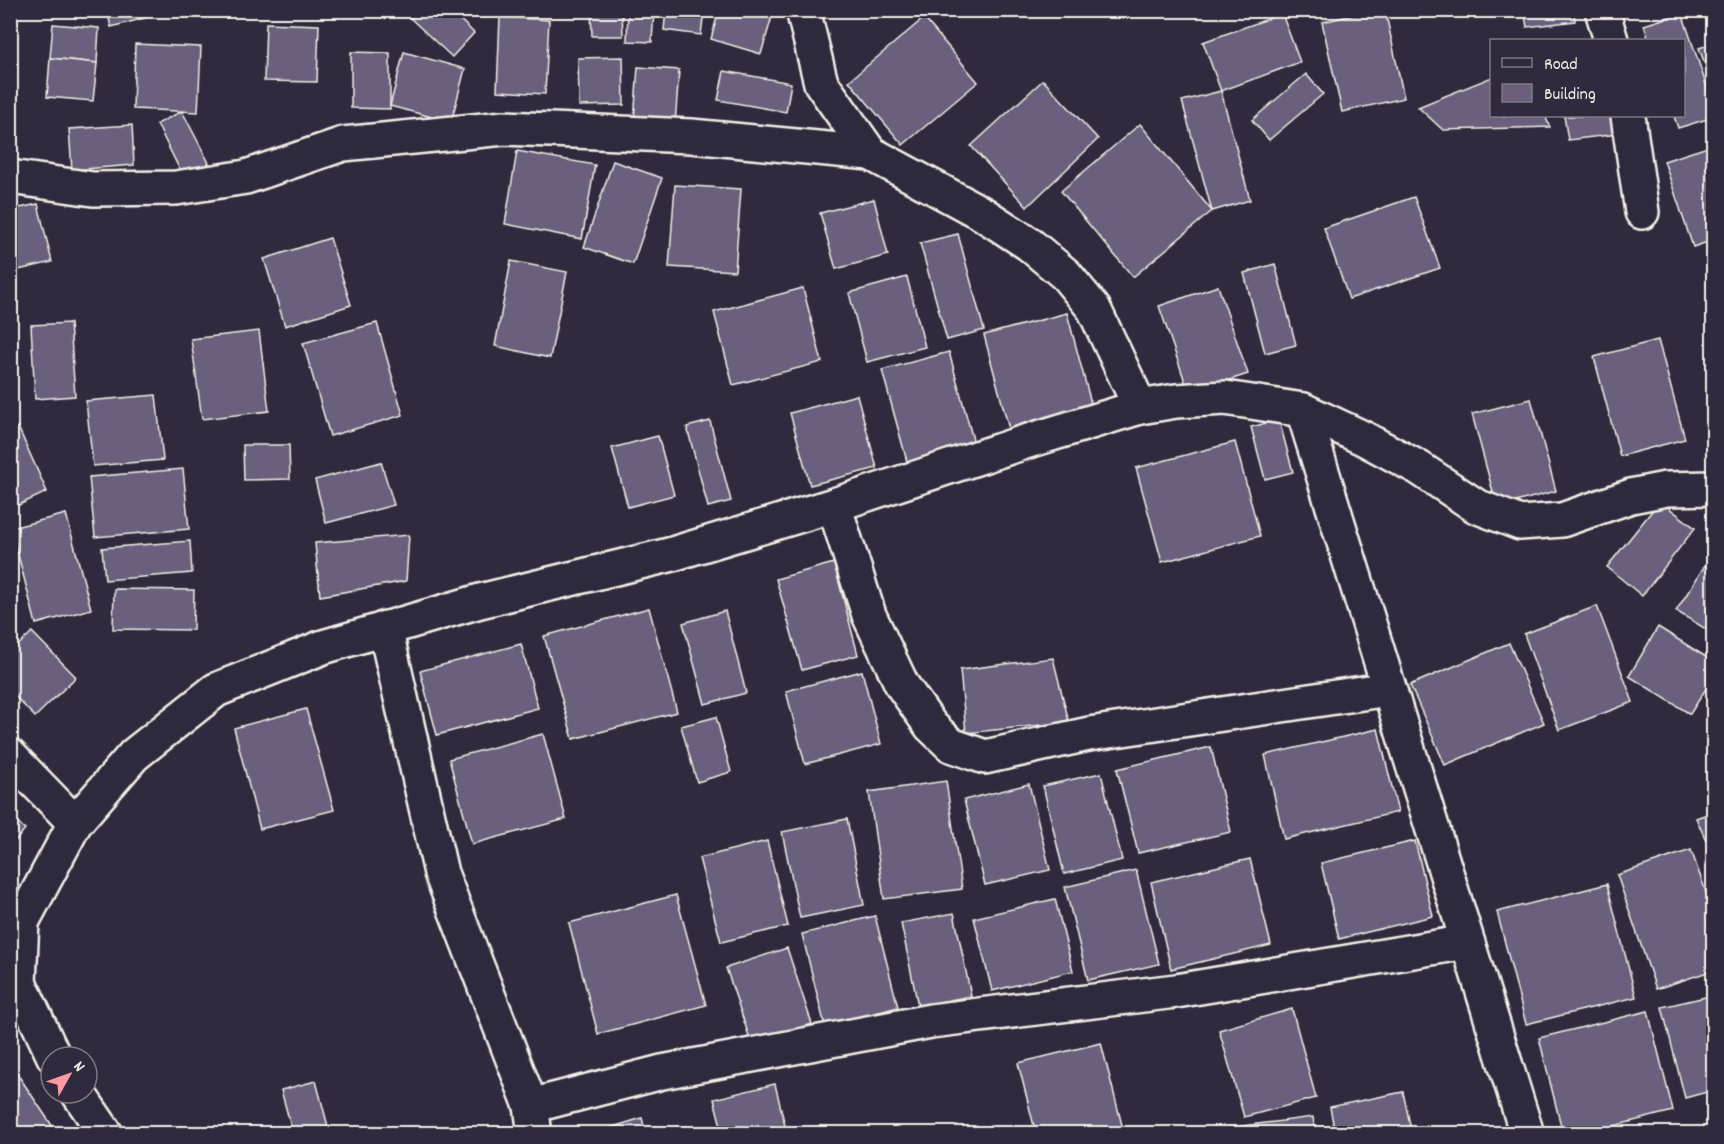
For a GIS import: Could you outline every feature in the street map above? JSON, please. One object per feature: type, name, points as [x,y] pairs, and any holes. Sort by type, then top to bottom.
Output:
[{"type":"street","points":[[803,10],[821,83],[870,153]]},
{"type":"street","points":[[1602,10],[1611,39]]},
{"type":"street","points":[[1628,117],[1642,212]]},
{"type":"street","points":[[10,177],[93,189],[176,188],[246,177],[343,144],[504,128],[690,136],[870,153],[983,214],[1029,244],[1066,275],[1094,309],[1140,407]]},
{"type":"street","points":[[48,1045],[19,982],[22,922],[75,823],[134,755],[216,690],[323,647],[480,601],[669,555],[1140,407],[1176,401],[1225,398],[1303,410],[1419,468],[1476,506],[1521,523],[1562,520],[1631,496],[1666,489],[1713,488]]},
{"type":"street","points":[[1303,410],[1527,1134]]},
{"type":"street","points":[[834,505],[869,615],[902,685],[932,726],[951,745],[985,757],[1089,734],[1389,688]]},
{"type":"street","points":[[385,628],[441,873],[533,1120],[662,1072],[931,1021],[1176,991],[1467,942]]},
{"type":"street","points":[[10,756],[75,823]]},
{"type":"street","points":[[86,1105],[106,1134]]},
{"type":"building","points":[[107,10],[155,10],[156,15],[111,27]]},
{"type":"building","points":[[416,10],[450,10],[474,33],[452,57],[410,18]]},
{"type":"building","points":[[591,10],[622,10],[623,36],[592,36]]},
{"type":"building","points":[[628,10],[654,10],[652,42],[627,41]]},
{"type":"building","points":[[666,10],[704,10],[701,35],[664,30]]},
{"type":"building","points":[[719,10],[774,10],[761,54],[711,39]]},
{"type":"building","points":[[1375,10],[1385,10],[1404,98],[1342,112],[1322,22]]},
{"type":"building","points":[[1524,10],[1574,10],[1575,21],[1527,27]]},
{"type":"building","points":[[1682,13],[1714,108],[1714,117],[1678,128],[1674,117],[1685,117],[1685,39],[1649,39],[1644,25]]},
{"type":"building","points":[[1282,14],[1300,62],[1221,91],[1203,42]]},
{"type":"building","points":[[500,17],[549,20],[545,94],[497,91]]},
{"type":"building","points":[[924,18],[978,82],[903,145],[849,81]]},
{"type":"building","points":[[266,23],[319,25],[317,82],[264,81]]},
{"type":"building","points":[[53,24],[99,28],[97,63],[50,58]]},
{"type":"building","points":[[1714,43],[1714,88],[1699,48]]},
{"type":"building","points":[[135,44],[201,47],[198,112],[133,109]]},
{"type":"building","points":[[351,52],[390,53],[390,109],[351,108]]},
{"type":"building","points":[[404,52],[465,69],[451,122],[390,106]]},
{"type":"building","points":[[623,57],[624,105],[579,106],[578,58]]},
{"type":"building","points":[[50,58],[97,63],[93,101],[47,97]]},
{"type":"building","points":[[638,67],[679,70],[675,125],[634,120]]},
{"type":"building","points":[[724,71],[791,83],[786,112],[718,100]]},
{"type":"building","points":[[1306,74],[1323,94],[1269,140],[1252,120]]},
{"type":"building","points":[[1490,78],[1490,117],[1545,117],[1550,127],[1443,130],[1418,107]]},
{"type":"building","points":[[1043,80],[1098,139],[1027,207],[971,146]]},
{"type":"building","points":[[1221,91],[1250,200],[1212,211],[1182,101]]},
{"type":"building","points":[[182,111],[209,163],[183,176],[157,124]]},
{"type":"building","points":[[1564,117],[1616,117],[1618,134],[1568,140]]},
{"type":"building","points":[[1140,124],[1212,211],[1133,277],[1061,191]]},
{"type":"building","points":[[132,125],[134,165],[72,170],[69,129]]},
{"type":"building","points":[[1714,145],[1714,240],[1693,247],[1664,161]]},
{"type":"building","points":[[517,151],[595,165],[582,239],[505,224]]},
{"type":"building","points":[[613,161],[662,178],[633,264],[584,247]]},
{"type":"building","points":[[675,185],[741,189],[735,271],[669,267]]},
{"type":"building","points":[[1414,197],[1440,268],[1349,299],[1324,228]]},
{"type":"building","points":[[874,199],[888,255],[836,269],[820,213]]},
{"type":"building","points":[[38,204],[52,262],[10,272],[10,210]]},
{"type":"building","points":[[958,234],[984,330],[947,340],[920,243]]},
{"type":"building","points":[[330,238],[351,305],[285,326],[264,259]]},
{"type":"building","points":[[511,261],[567,272],[550,358],[495,346]]},
{"type":"building","points":[[1275,264],[1296,345],[1265,353],[1244,273]]},
{"type":"building","points":[[907,277],[925,347],[867,362],[849,293]]},
{"type":"building","points":[[1218,286],[1248,374],[1189,393],[1159,306]]},
{"type":"building","points":[[803,288],[822,362],[733,385],[714,312]]},
{"type":"building","points":[[1067,313],[1092,407],[1009,429],[984,335]]},
{"type":"building","points":[[70,323],[75,396],[35,399],[31,325]]},
{"type":"building","points":[[377,323],[403,415],[330,436],[303,343]]},
{"type":"building","points":[[259,331],[269,411],[202,419],[191,339]]},
{"type":"building","points":[[1658,340],[1685,439],[1620,456],[1594,357]]},
{"type":"building","points":[[949,352],[975,447],[908,465],[882,370]]},
{"type":"building","points":[[156,395],[163,460],[93,466],[86,401]]},
{"type":"building","points":[[857,395],[877,468],[810,485],[790,413]]},
{"type":"building","points":[[1531,399],[1556,491],[1497,507],[1472,414]]},
{"type":"building","points":[[1279,420],[1293,472],[1265,479],[1251,427]]},
{"type":"building","points":[[710,421],[731,501],[708,507],[687,427]]},
{"type":"building","points":[[18,427],[47,492],[10,509],[10,430]]},
{"type":"building","points":[[658,436],[674,495],[628,507],[612,448]]},
{"type":"building","points":[[1235,442],[1260,536],[1162,562],[1136,468]]},
{"type":"building","points":[[243,445],[289,445],[290,479],[244,480]]},
{"type":"building","points":[[381,462],[394,505],[326,523],[315,480]]},
{"type":"building","points":[[183,469],[189,529],[95,537],[89,477]]},
{"type":"building","points":[[1660,501],[1695,528],[1642,596],[1607,567]]},
{"type":"building","points":[[66,514],[91,609],[36,624],[11,528]]},
{"type":"building","points":[[409,535],[406,581],[320,596],[315,543]]},
{"type":"building","points":[[190,541],[192,573],[105,580],[102,548]]},
{"type":"building","points":[[1714,551],[1714,634],[1676,611]]},
{"type":"building","points":[[834,563],[858,655],[802,670],[776,579]]},
{"type":"building","points":[[114,589],[194,590],[193,630],[113,629]]},
{"type":"building","points":[[1597,606],[1633,702],[1559,730],[1524,634]]},
{"type":"building","points":[[649,608],[677,712],[573,739],[544,636]]},
{"type":"building","points":[[725,611],[746,693],[705,704],[683,623]]},
{"type":"building","points":[[1658,627],[1714,662],[1714,676],[1690,714],[1629,676]]},
{"type":"building","points":[[32,632],[76,677],[35,717],[10,691],[10,653]]},
{"type":"building","points":[[1509,643],[1544,723],[1445,765],[1410,685]]},
{"type":"building","points":[[521,644],[538,708],[437,735],[420,671]]},
{"type":"building","points":[[1053,658],[1069,722],[966,733],[960,670]]},
{"type":"building","points":[[862,671],[881,744],[805,764],[786,691]]},
{"type":"building","points":[[306,709],[334,810],[260,829],[234,728]]},
{"type":"building","points":[[716,717],[731,772],[697,782],[681,726]]},
{"type":"building","points":[[1378,729],[1398,812],[1284,839],[1265,755]]},
{"type":"building","points":[[543,734],[566,819],[472,844],[449,759]]},
{"type":"building","points":[[1211,747],[1231,832],[1138,853],[1117,769]]},
{"type":"building","points":[[1101,773],[1122,860],[1064,874],[1043,786]]},
{"type":"building","points":[[946,781],[962,889],[884,899],[869,792]]},
{"type":"building","points":[[1029,784],[1050,870],[985,885],[964,800]]},
{"type":"building","points":[[1710,813],[1714,820],[1714,858],[1696,818]]},
{"type":"building","points":[[10,818],[25,829],[10,848]]},
{"type":"building","points":[[847,819],[864,905],[800,918],[782,832]]},
{"type":"building","points":[[767,841],[788,926],[721,942],[699,858]]},
{"type":"building","points":[[1415,841],[1433,916],[1339,939],[1321,863]]},
{"type":"building","points":[[1691,850],[1714,915],[1714,970],[1656,989],[1617,875]]},
{"type":"building","points":[[1250,859],[1271,945],[1171,969],[1151,882]]},
{"type":"building","points":[[1136,870],[1159,964],[1088,980],[1065,887]]},
{"type":"building","points":[[1607,884],[1636,997],[1526,1024],[1497,912]]},
{"type":"building","points":[[676,895],[706,1005],[598,1034],[569,923]]},
{"type":"building","points":[[1055,899],[1073,971],[992,991],[974,918]]},
{"type":"building","points":[[954,913],[971,996],[918,1006],[901,923]]},
{"type":"building","points":[[875,916],[898,1007],[825,1026],[802,934]]},
{"type":"building","points":[[787,948],[812,1024],[752,1045],[726,968]]},
{"type":"building","points":[[1714,995],[1714,1090],[1685,1098],[1662,1007]]},
{"type":"building","points":[[1292,1009],[1316,1098],[1244,1117],[1219,1030]]},
{"type":"building","points":[[1648,1011],[1673,1111],[1582,1134],[1563,1134],[1539,1038]]},
{"type":"building","points":[[1101,1043],[1124,1133],[1036,1134],[1018,1063]]},
{"type":"building","points":[[10,1063],[57,1133],[56,1134],[10,1134]]},
{"type":"building","points":[[316,1081],[330,1134],[293,1134],[281,1090]]},
{"type":"building","points":[[775,1084],[787,1134],[723,1134],[714,1099]]},
{"type":"building","points":[[1403,1092],[1412,1134],[1335,1134],[1330,1107]]},
{"type":"building","points":[[1313,1117],[1315,1134],[1228,1134],[1227,1128]]},
{"type":"building","points":[[642,1118],[646,1134],[590,1134]]}]
